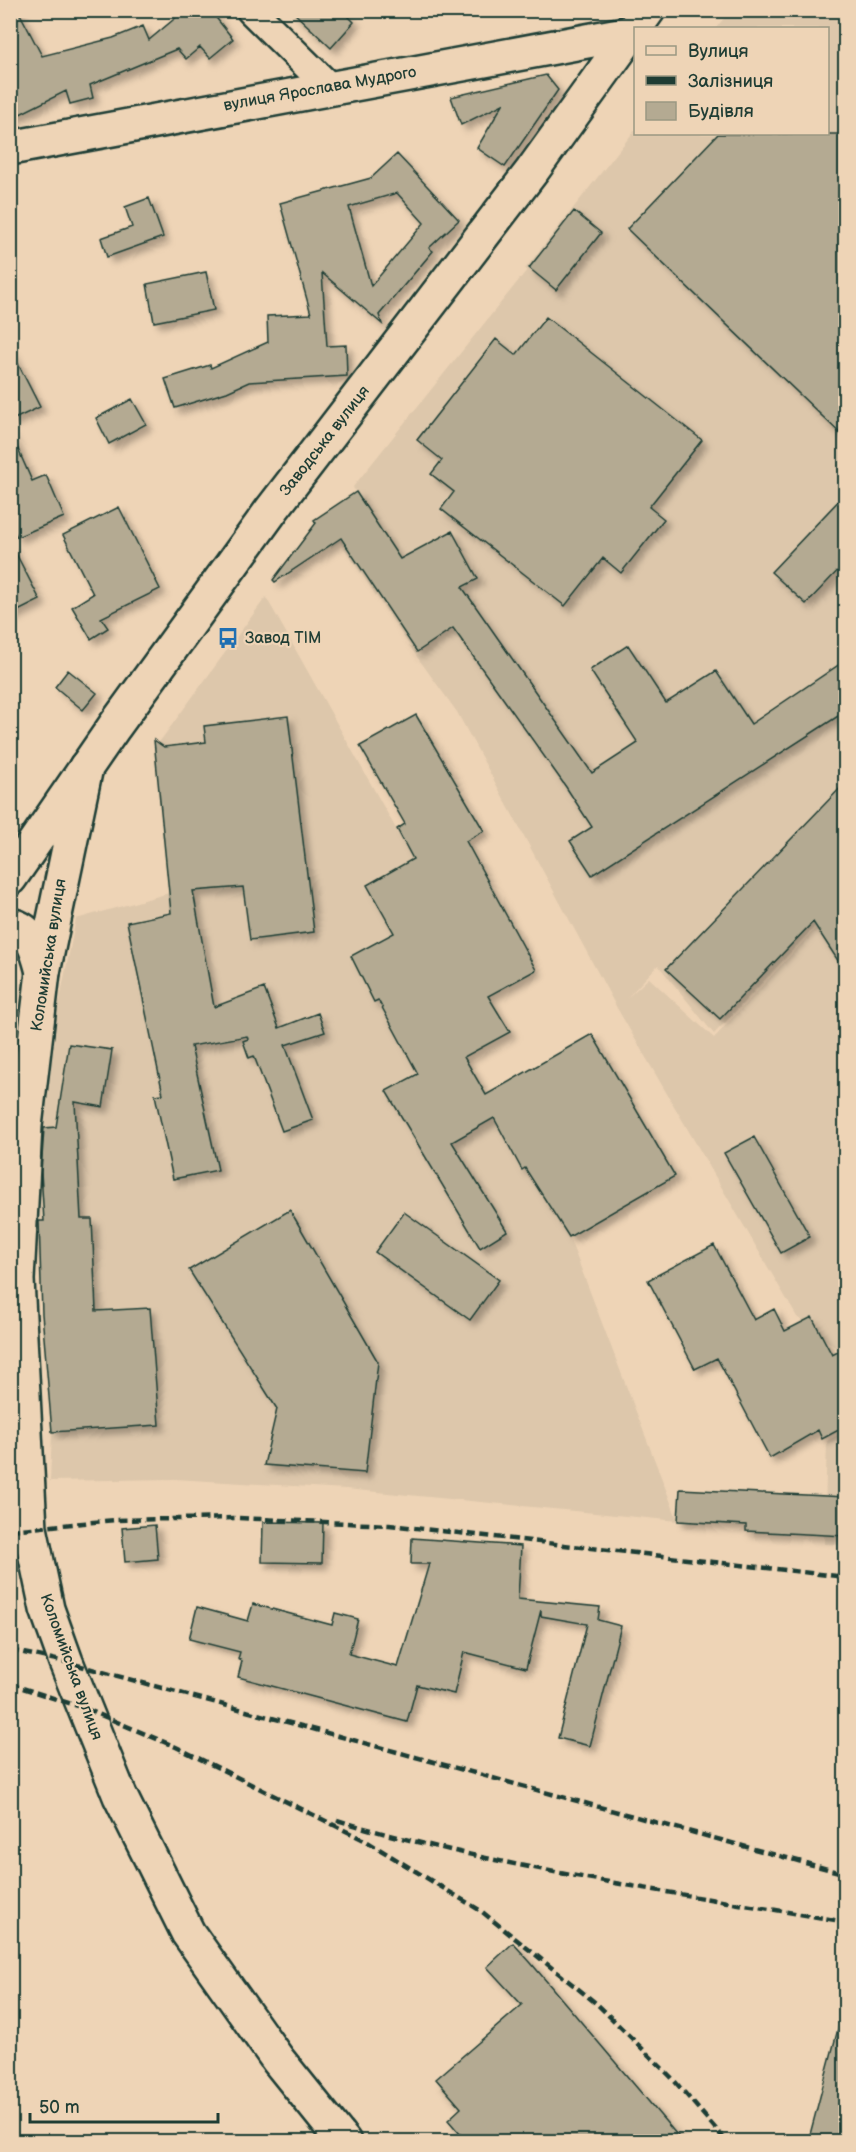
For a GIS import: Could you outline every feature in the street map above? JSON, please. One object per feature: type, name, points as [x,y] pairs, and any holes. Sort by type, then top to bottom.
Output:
[{"type":"main road","name":"вулиця Ярослава Мудрого","points":[[10,148],[329,87],[639,22]]},
{"type":"main road","name":"Заводська вулиця","points":[[10,878],[86,767],[273,508],[532,171],[634,29]]},
{"type":"main road","name":"Коломийська вулиця","points":[[86,767],[43,972],[25,1126],[17,1280],[30,1528],[47,1609],[70,1671],[120,1796],[188,1933],[278,2060],[344,2142]]},
{"type":"main road","points":[[10,925],[25,931],[33,942],[43,972]]},
{"type":"street","points":[[250,10],[329,87]]},
{"type":"shaded area","points":[[730,11],[845,11],[845,906],[815,926],[714,1034],[658,965],[627,998],[649,978],[714,1038],[817,927],[845,909],[845,1344],[844,1342],[835,1347],[797,1317],[617,1008],[457,712],[340,542],[331,548],[312,520],[355,491],[353,487],[527,270],[525,269],[634,131],[634,135],[829,135],[829,27],[717,27]]},
{"type":"shaded area","points":[[266,597],[510,1032],[465,1057],[569,1237],[678,1521],[346,1489],[175,1479],[50,1481],[52,1432],[35,1219],[40,1098],[76,919],[169,893],[155,748]]},
{"type":"shaded area","points":[[845,1431],[845,1545],[824,1544],[827,1441]]},
{"type":"building","points":[[10,10],[18,10],[42,56],[113,38],[143,26],[149,40],[185,10],[210,10],[233,39],[210,58],[200,47],[186,59],[177,49],[90,85],[93,98],[70,104],[66,91],[10,119]]},
{"type":"building","points":[[291,10],[342,10],[354,22],[331,48]]},
{"type":"building","points":[[546,75],[558,90],[505,167],[477,148],[503,104],[461,125],[451,97]]},
{"type":"building","points":[[846,134],[846,439],[627,229],[717,135]]},
{"type":"building","points":[[397,154],[459,220],[429,248],[433,251],[379,315],[382,324],[322,273],[327,346],[346,345],[347,376],[249,382],[227,392],[175,408],[165,379],[210,365],[211,368],[268,342],[267,316],[311,314],[280,203],[371,178]],"holes":[[[397,193],[424,223],[371,286],[349,207]]]},
{"type":"building","points":[[149,198],[163,237],[107,257],[101,238],[132,227],[125,207]]},
{"type":"building","points":[[574,211],[601,233],[556,290],[529,268]]},
{"type":"building","points":[[206,272],[214,310],[154,322],[147,284]]},
{"type":"building","points":[[546,317],[702,440],[649,507],[664,519],[621,573],[603,558],[565,606],[441,509],[454,492],[431,474],[442,460],[417,440],[496,339],[516,355]]},
{"type":"building","points":[[10,348],[40,407],[10,421]]},
{"type":"building","points":[[132,399],[146,424],[109,444],[96,418]]},
{"type":"building","points":[[10,431],[32,481],[46,475],[64,517],[17,537],[10,523]]},
{"type":"building","points":[[356,492],[400,559],[452,531],[478,579],[462,587],[592,773],[638,743],[590,670],[628,645],[666,703],[716,671],[751,724],[846,660],[846,711],[592,875],[570,841],[592,827],[453,628],[417,652],[341,538],[275,582],[273,580],[316,523],[314,520]]},
{"type":"building","points":[[846,493],[846,562],[806,604],[771,572]]},
{"type":"building","points":[[119,507],[160,589],[101,618],[108,628],[91,639],[72,607],[93,594],[63,535]]},
{"type":"building","points":[[10,542],[40,600],[10,615]]},
{"type":"building","points":[[68,670],[97,693],[83,710],[55,687]]},
{"type":"building","points":[[416,715],[484,831],[466,841],[536,970],[488,996],[510,1032],[464,1057],[486,1095],[592,1034],[675,1176],[569,1237],[525,1168],[522,1170],[494,1118],[452,1142],[507,1231],[480,1248],[386,1091],[418,1074],[378,1000],[374,1002],[351,956],[394,933],[367,885],[413,859],[397,829],[405,824],[360,746]]},
{"type":"building","points":[[288,716],[314,932],[250,940],[243,887],[193,891],[214,1007],[264,988],[279,1028],[318,1013],[325,1032],[285,1045],[313,1120],[282,1131],[254,1056],[249,1058],[243,1041],[248,1039],[247,1036],[191,1046],[218,1170],[173,1179],[155,1095],[163,1094],[127,922],[171,913],[154,740],[164,747],[206,742],[204,726]]},
{"type":"building","points":[[846,782],[846,973],[813,922],[720,1019],[666,969]]},
{"type":"building","points":[[69,1044],[112,1050],[103,1107],[75,1102],[81,1219],[92,1219],[96,1311],[150,1308],[159,1425],[52,1432],[42,1314],[39,1221],[44,1221],[41,1172],[44,1128],[56,1127]]},
{"type":"building","points":[[754,1137],[810,1237],[781,1253],[724,1153]]},
{"type":"building","points":[[290,1210],[378,1362],[365,1473],[264,1465],[277,1409],[189,1270]]},
{"type":"building","points":[[404,1212],[499,1280],[470,1320],[375,1252]]},
{"type":"building","points":[[714,1245],[754,1320],[774,1309],[785,1331],[812,1317],[832,1355],[846,1348],[846,1426],[822,1439],[818,1430],[770,1458],[717,1358],[695,1369],[648,1280]]},
{"type":"building","points":[[680,1489],[846,1497],[846,1536],[746,1531],[746,1525],[678,1521]]},
{"type":"building","points":[[263,1522],[323,1523],[322,1563],[262,1562]]},
{"type":"building","points":[[155,1525],[158,1559],[125,1562],[122,1528]]},
{"type":"building","points":[[412,1538],[521,1546],[518,1599],[600,1607],[598,1620],[621,1626],[590,1746],[558,1738],[587,1624],[541,1616],[541,1610],[526,1668],[464,1652],[454,1694],[417,1685],[407,1722],[238,1677],[242,1661],[238,1659],[240,1652],[189,1639],[197,1607],[248,1621],[253,1604],[332,1625],[335,1613],[358,1619],[349,1654],[398,1667],[429,1564],[411,1564]]},
{"type":"building","points":[[513,1943],[683,2142],[467,2142],[448,2120],[461,2108],[436,2079],[522,2005],[487,1967]]},
{"type":"building","points":[[839,2025],[846,2026],[846,2142],[808,2142]]},
{"type":"railway","points":[[10,1530],[115,1520],[238,1518],[389,1525],[846,1577]]},
{"type":"railway","points":[[10,1650],[66,1662],[846,1874]]},
{"type":"railway","points":[[10,1684],[84,1708],[176,1747],[366,1841],[481,1911],[597,2004],[671,2077],[727,2142]]},
{"type":"railway","points":[[337,1820],[400,1838],[526,1866],[846,1922]]},
{"type":"place","name":"Завод ТІМ","points":[[228,638]]}]
